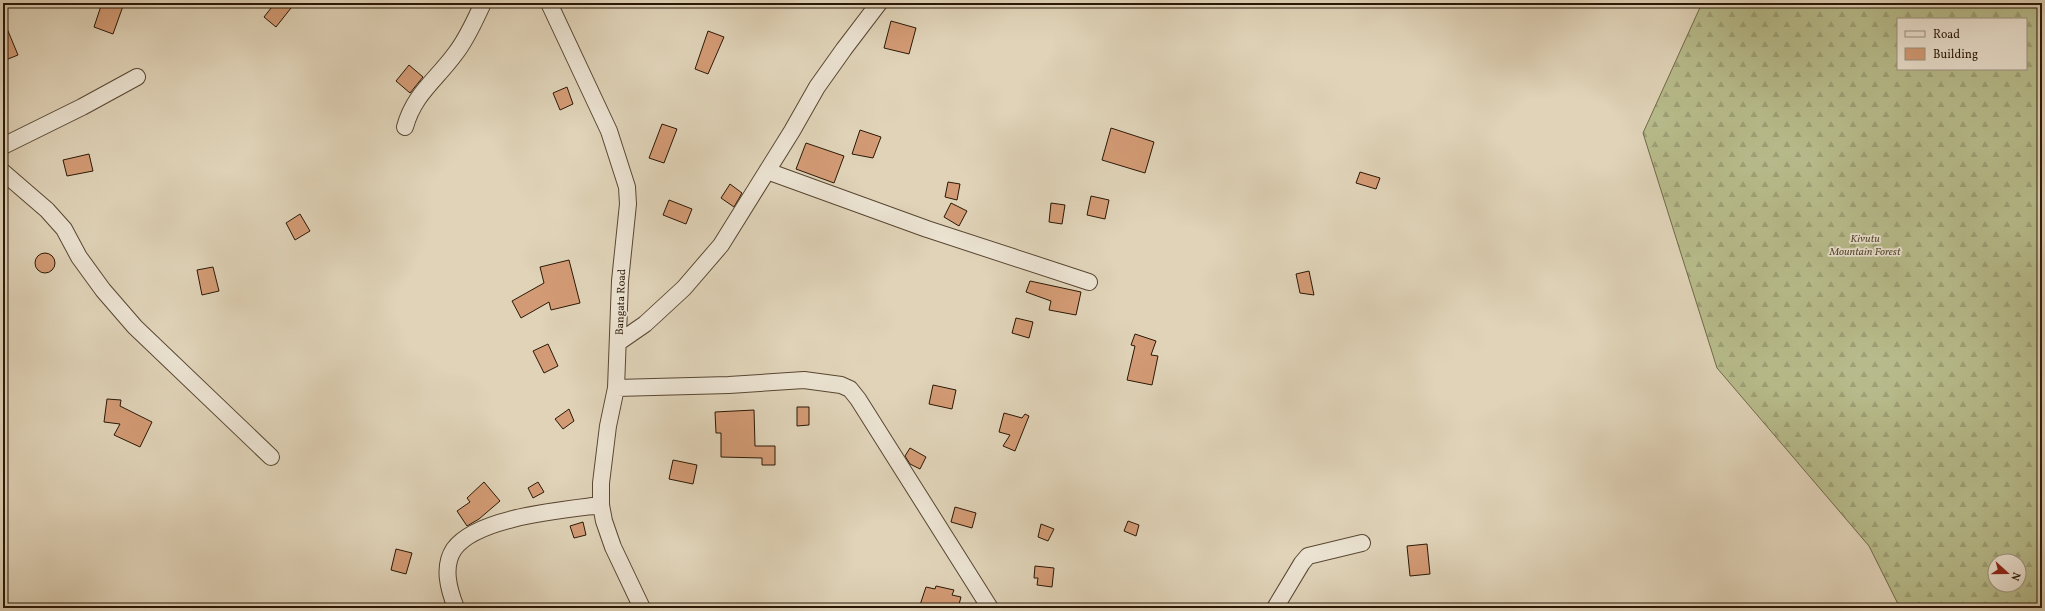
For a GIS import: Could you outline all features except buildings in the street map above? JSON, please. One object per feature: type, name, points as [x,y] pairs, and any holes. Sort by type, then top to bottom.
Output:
[{"type":"street","points":[[405,127],[416,101],[461,46],[483,3]]},
{"type":"street","name":"Bangata Road","points":[[549,3],[609,130],[627,187],[628,204],[620,281],[619,342],[616,388],[608,426],[601,483],[601,505],[604,521],[613,548],[642,608]]},
{"type":"street","points":[[619,342],[645,324],[684,288],[721,245],[817,87],[879,3]]},
{"type":"street","points":[[3,146],[82,107],[136,77]]},
{"type":"street","points":[[767,171],[928,229],[1089,282]]},
{"type":"street","points":[[3,172],[47,210],[64,229],[79,256],[103,290],[135,327],[271,456]]},
{"type":"street","points":[[616,388],[729,385],[804,380],[841,385],[850,389],[858,399],[990,608]]},
{"type":"street","points":[[456,608],[447,586],[448,566],[453,550],[463,539],[482,528],[542,512],[601,505]]},
{"type":"street","points":[[1275,608],[1302,563],[1308,556],[1362,543]]},
{"type":"green space","name":"Kivutu Mountain Forest","points":[[1702,3],[2042,3],[2042,608],[1900,608],[1869,546],[1717,368],[1643,133]]}]
